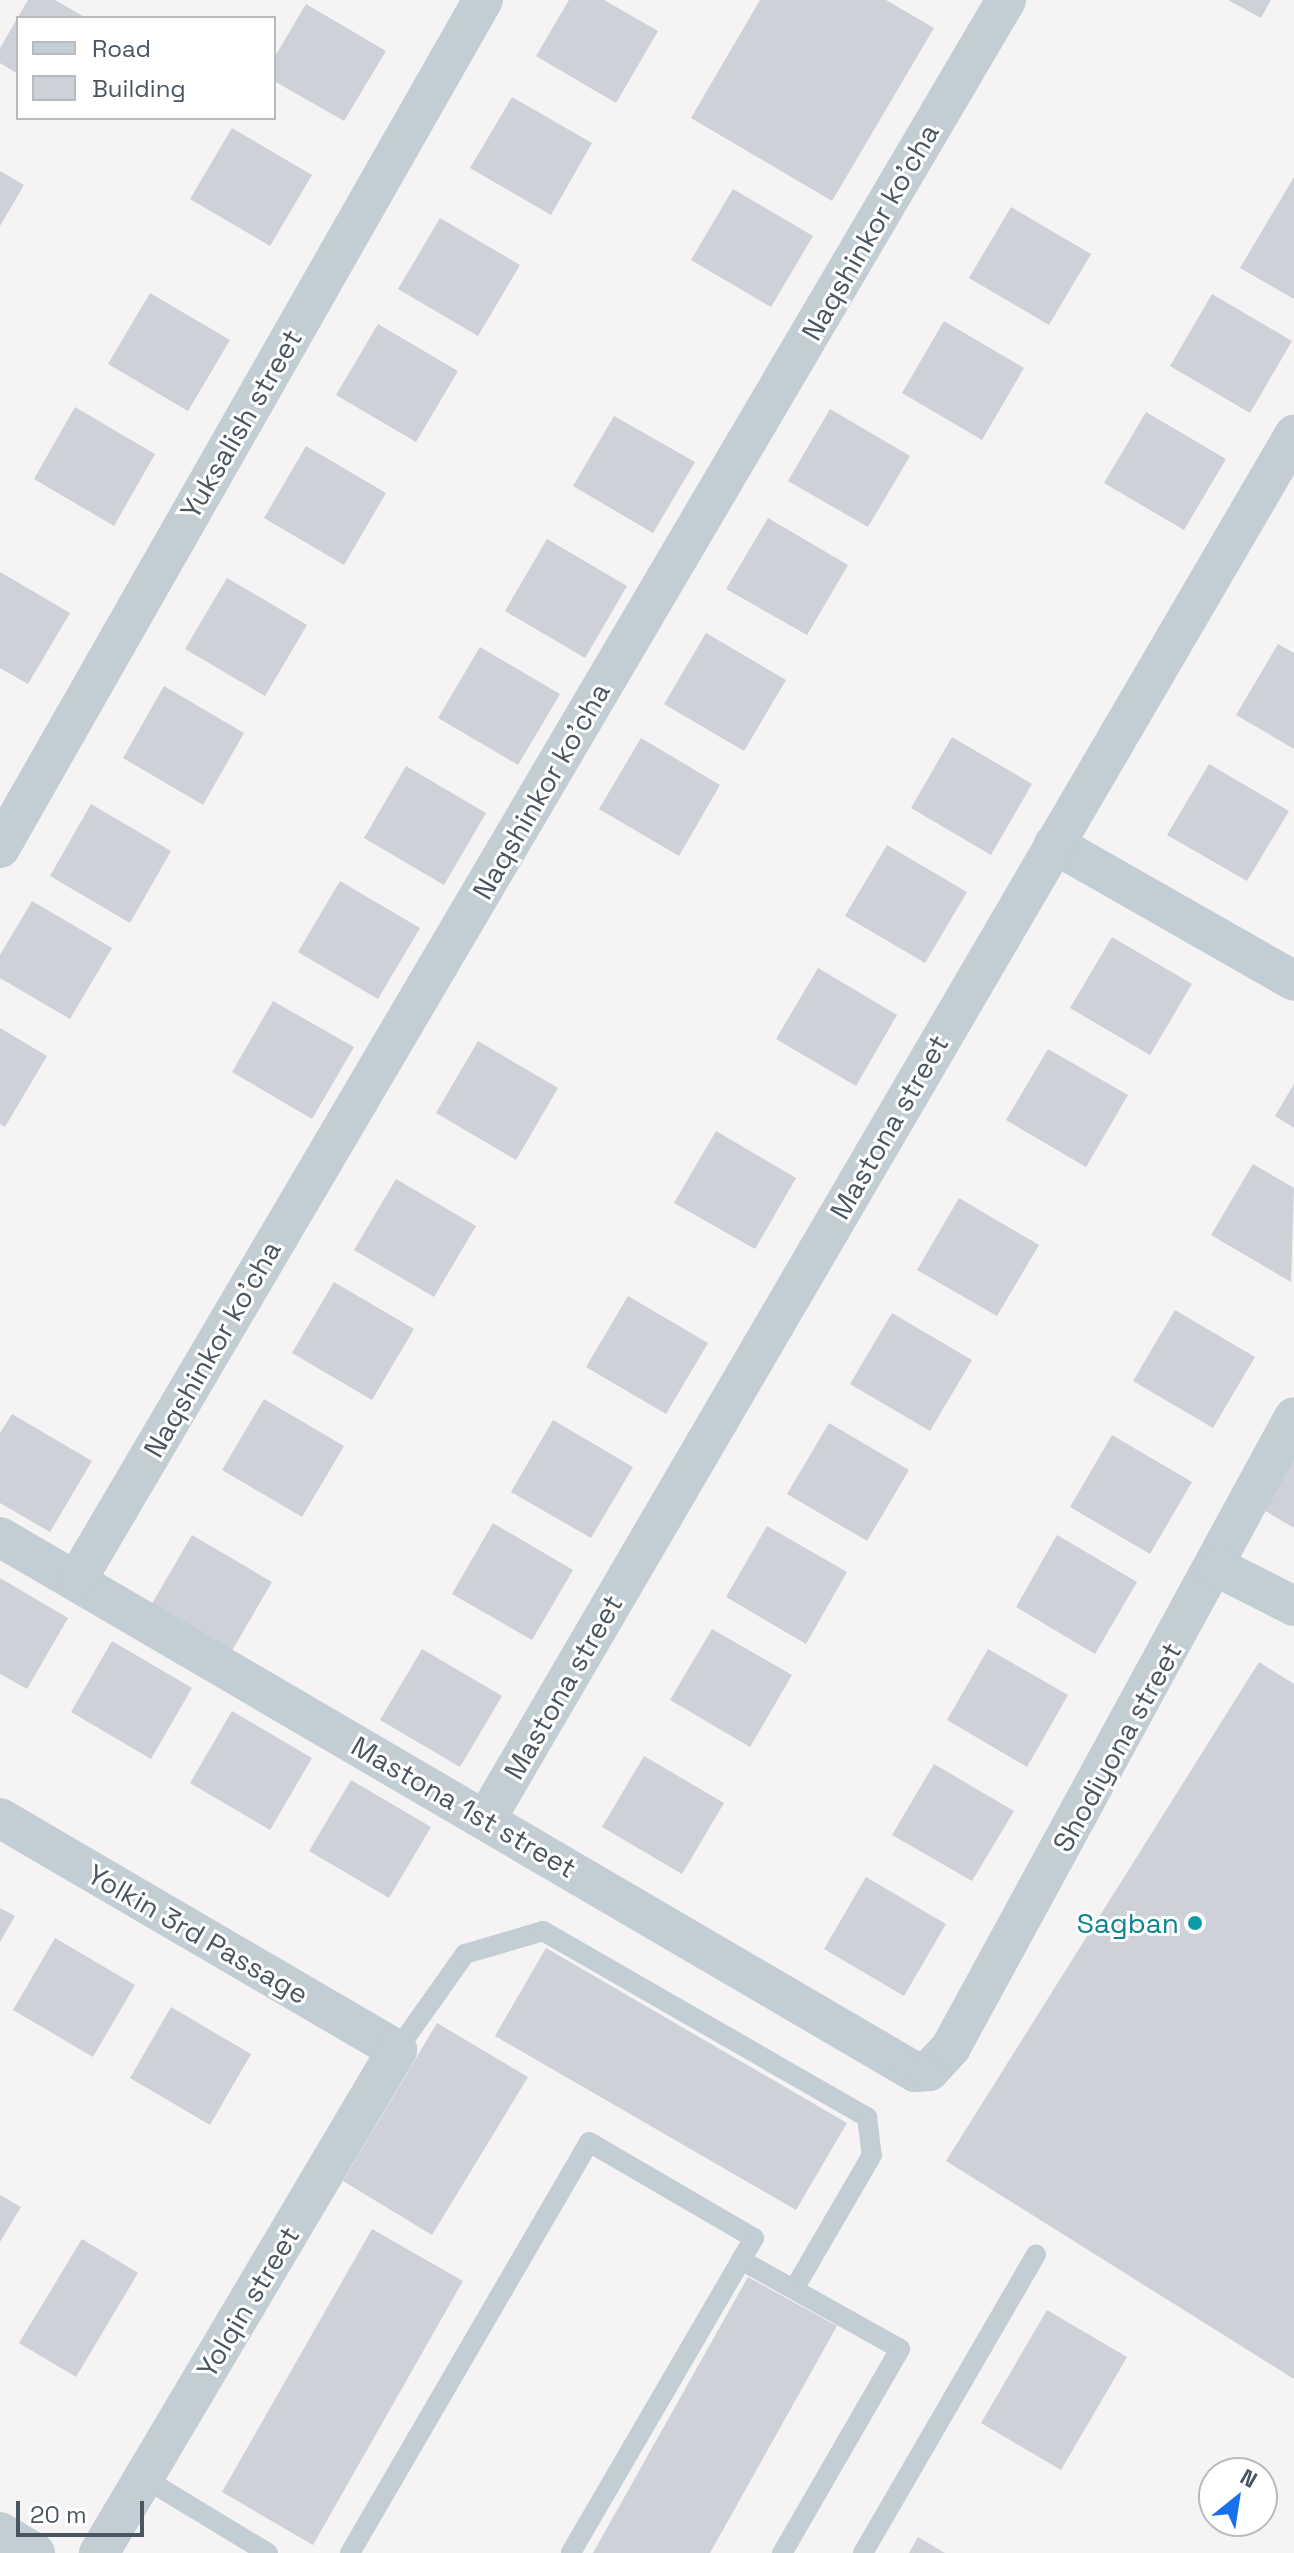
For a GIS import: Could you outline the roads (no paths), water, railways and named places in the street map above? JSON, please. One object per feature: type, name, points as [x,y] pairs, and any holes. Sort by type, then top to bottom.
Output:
[{"type":"street","name":"Yuksalish street","points":[[0,848],[483,0]]},
{"type":"street","name":"Naqshinkor ko'cha","points":[[76,1581],[1006,0]]},
{"type":"street","name":"Mastona street","points":[[486,1819],[1294,435]]},
{"type":"street","points":[[1054,844],[1294,981]]},
{"type":"street","name":"Shodiyona street","points":[[929,2071],[951,2047],[1217,1567],[1294,1417]]},
{"type":"street","name":"Mastona 1st street","points":[[0,1537],[915,2072],[929,2071]]},
{"type":"street","points":[[1217,1567],[1294,1606]]},
{"type":"street","name":"Yolkin 3rd Passage","points":[[0,1818],[397,2050]]},
{"type":"street","name":"Yolqin street","points":[[99,2553],[397,2050]]},
{"type":"street","points":[[0,2532],[35,2553]]},
{"type":"lane","points":[[397,2050],[465,1954],[543,1931],[867,2117],[872,2155],[794,2289]]},
{"type":"lane","points":[[350,2553],[589,2142],[754,2238],[571,2553]]},
{"type":"lane","points":[[863,2553],[1036,2255]]},
{"type":"lane","points":[[741,2260],[900,2349],[782,2553]]},
{"type":"lane","points":[[144,2478],[268,2553]]},
{"type":"place","name":"Sagban","points":[[1195,1923]]}]
